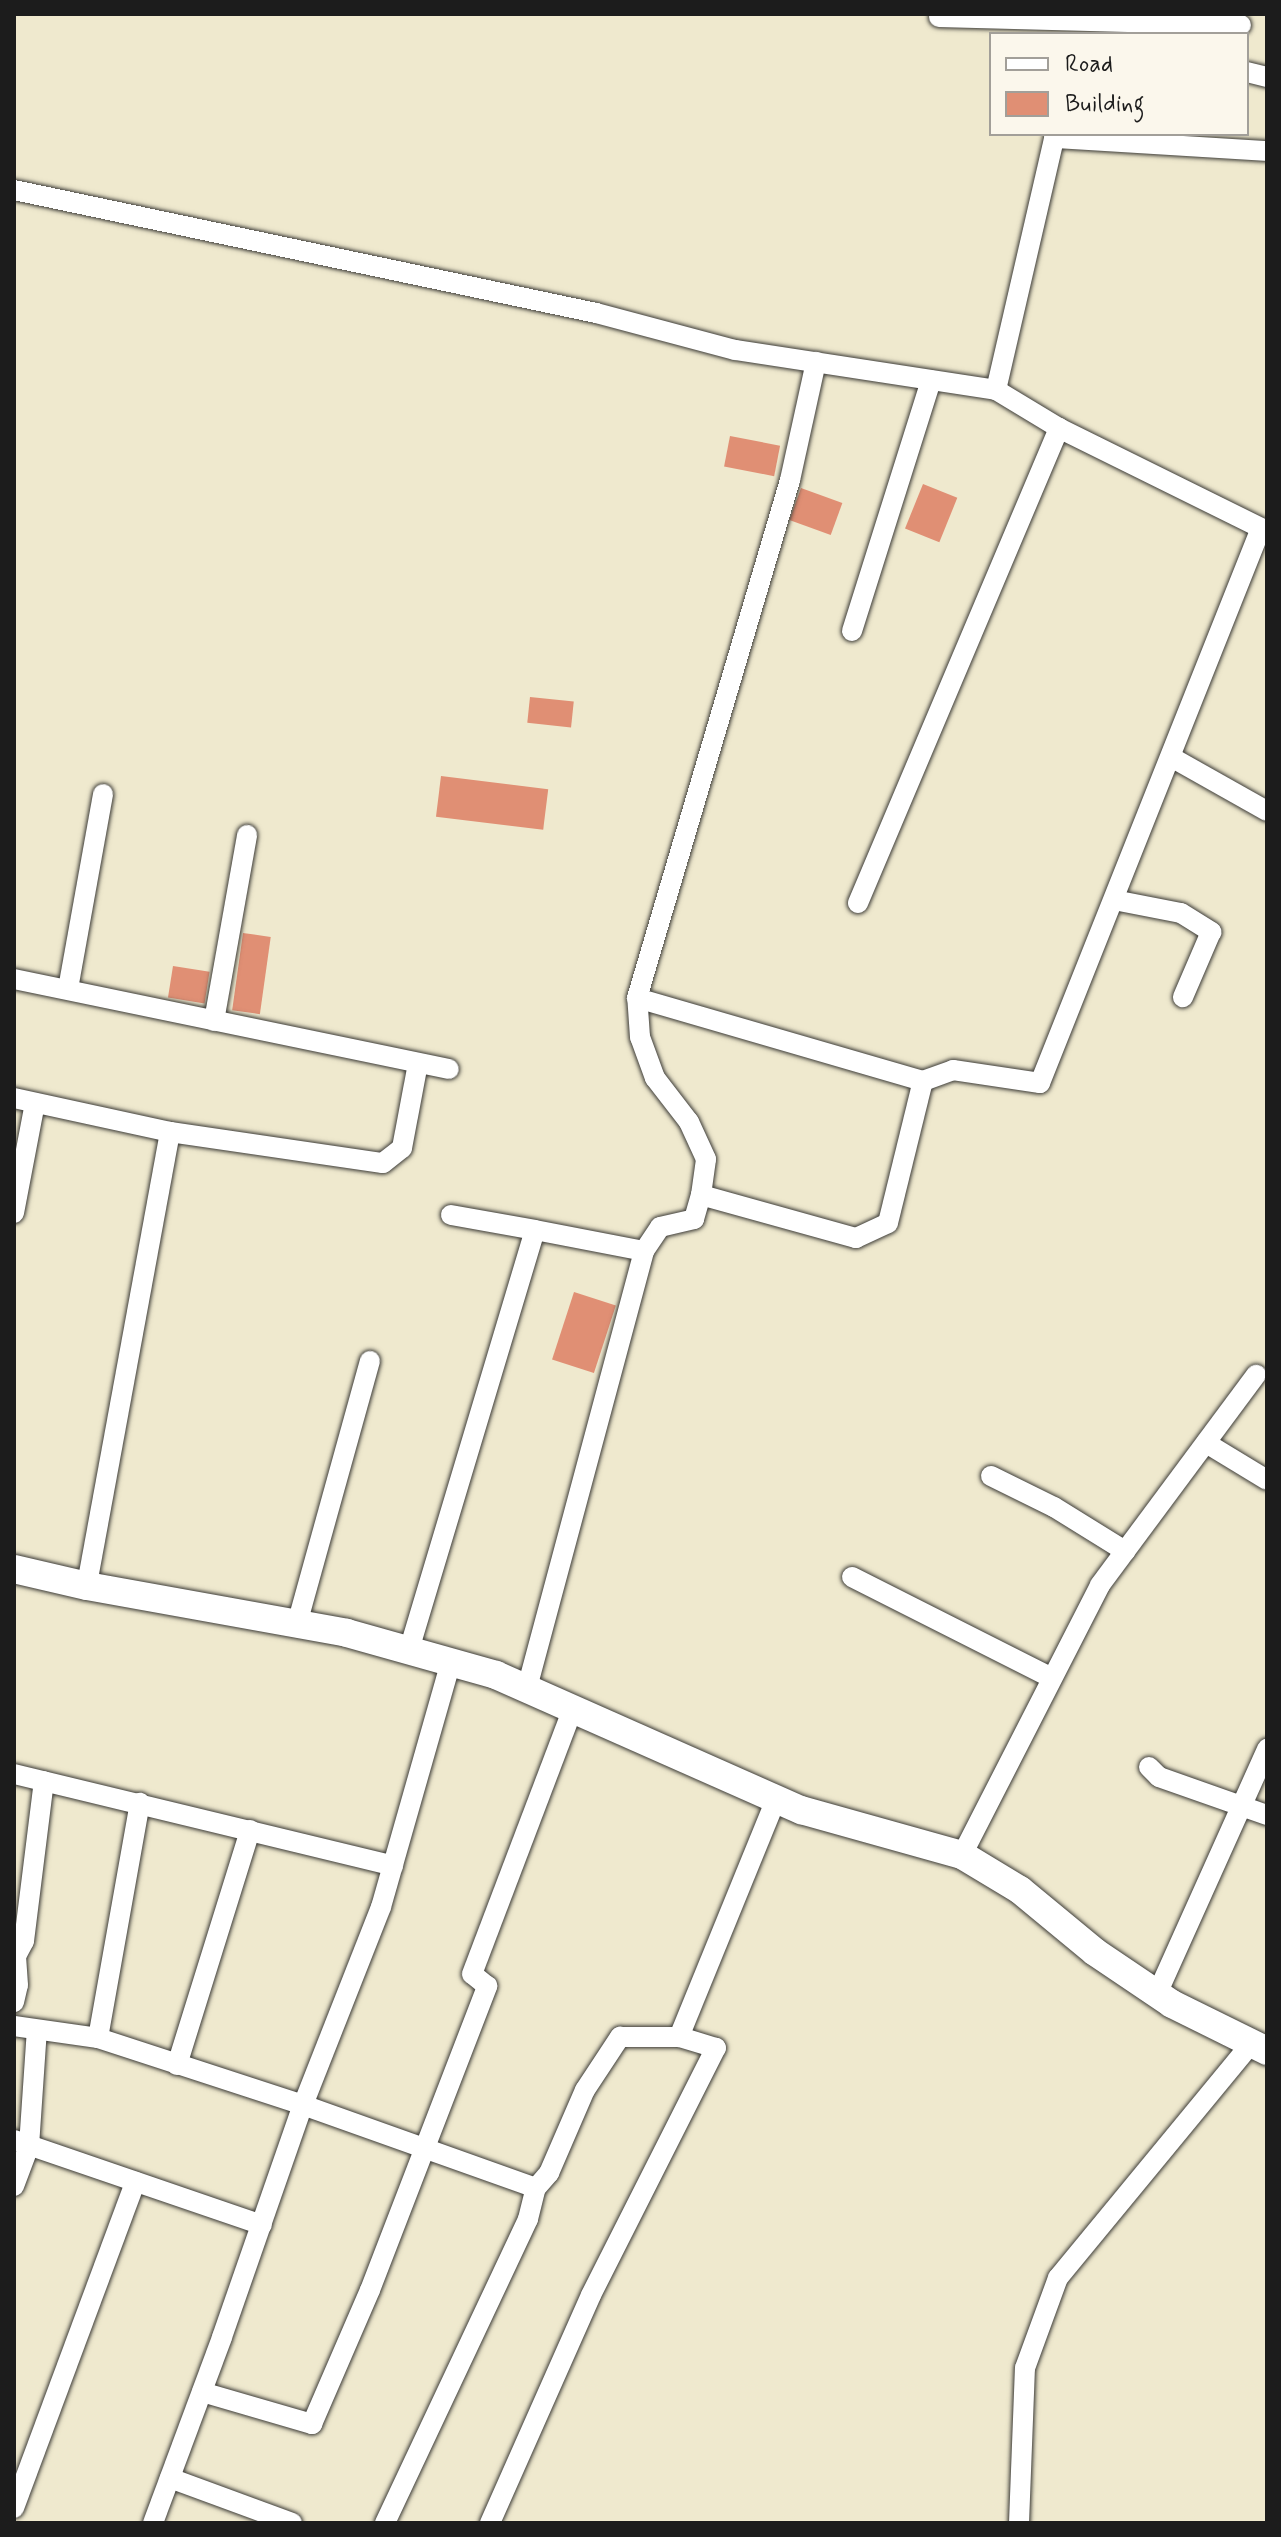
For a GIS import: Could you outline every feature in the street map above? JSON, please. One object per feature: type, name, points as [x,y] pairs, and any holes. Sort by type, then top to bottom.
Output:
[{"type":"street","points":[[939,17],[1240,24]]},
{"type":"street","points":[[996,390],[1054,138],[1267,151]]},
{"type":"street","points":[[14,190],[596,313],[735,350],[996,390],[1059,428],[1261,528],[1040,1083],[953,1070],[923,1081],[637,998]]},
{"type":"street","points":[[527,1688],[644,1251],[660,1227],[694,1219],[701,1195],[706,1159],[689,1122],[655,1078],[640,1037],[637,998],[782,509],[816,362]]},
{"type":"street","points":[[852,631],[931,380]]},
{"type":"street","points":[[858,903],[1059,428]]},
{"type":"street","points":[[1171,757],[1267,811]]},
{"type":"street","points":[[68,989],[103,794]]},
{"type":"street","points":[[214,1021],[247,835]]},
{"type":"street","points":[[1114,900],[1181,913],[1211,932],[1183,997]]},
{"type":"street","points":[[14,979],[449,1069]]},
{"type":"street","points":[[14,1098],[170,1132],[383,1163],[402,1148],[418,1063]]},
{"type":"street","points":[[701,1195],[856,1238],[888,1223],[923,1081]]},
{"type":"street","points":[[14,1213],[35,1103]]},
{"type":"street","points":[[87,1586],[170,1132]]},
{"type":"street","points":[[451,1215],[644,1251]]},
{"type":"street","points":[[409,1650],[535,1230]]},
{"type":"street","points":[[297,1624],[370,1361]]},
{"type":"street","points":[[962,1855],[1100,1585],[1256,1375]]},
{"type":"street","points":[[1206,1443],[1267,1480]]},
{"type":"street","points":[[991,1476],[1054,1507],[1125,1551]]},
{"type":"street","points":[[14,1569],[87,1586],[347,1633],[451,1662],[527,1688],[776,1799],[830,1818],[962,1855],[1020,1890],[1095,1952],[1157,1994],[1259,2047],[1058,2278],[1025,2368],[1019,2523]]},
{"type":"street","points":[[852,1577],[1052,1678]]},
{"type":"street","points":[[153,2523],[303,2105],[381,1907],[451,1662]]},
{"type":"street","points":[[202,2392],[312,2424],[370,2290],[487,1986],[472,1974],[573,1708]]},
{"type":"street","points":[[1157,1994],[1267,1749]]},
{"type":"street","points":[[1149,1767],[1159,1777],[1267,1815]]},
{"type":"street","points":[[14,1774],[393,1866]]},
{"type":"street","points":[[14,2002],[18,1985],[16,1956],[24,1941],[44,1781]]},
{"type":"street","points":[[679,2037],[776,1799]]},
{"type":"street","points":[[98,2038],[140,1803]]},
{"type":"street","points":[[177,2065],[250,1830]]},
{"type":"street","points":[[14,2026],[98,2038],[303,2105],[536,2188]]},
{"type":"street","points":[[14,2186],[37,2030]]},
{"type":"street","points":[[385,2523],[528,2219],[536,2188],[549,2173],[585,2090],[620,2037],[679,2037],[716,2048],[591,2295],[490,2523]]},
{"type":"street","points":[[21,2143],[262,2225]]},
{"type":"street","points":[[14,2508],[135,2182]]},
{"type":"street","points":[[170,2478],[292,2523]]},
{"type":"building","points":[[730,436],[780,446],[774,476],[724,466]]},
{"type":"building","points":[[923,484],[957,498],[939,542],[905,529]]},
{"type":"building","points":[[801,488],[842,503],[831,535],[789,520]]},
{"type":"building","points":[[530,697],[574,702],[571,727],[527,723]]},
{"type":"building","points":[[441,776],[548,789],[543,830],[436,817]]},
{"type":"building","points":[[243,933],[271,937],[260,1014],[232,1010]]},
{"type":"building","points":[[173,966],[210,972],[205,1003],[168,998]]},
{"type":"building","points":[[574,1292],[616,1306],[594,1373],[552,1360]]}]
